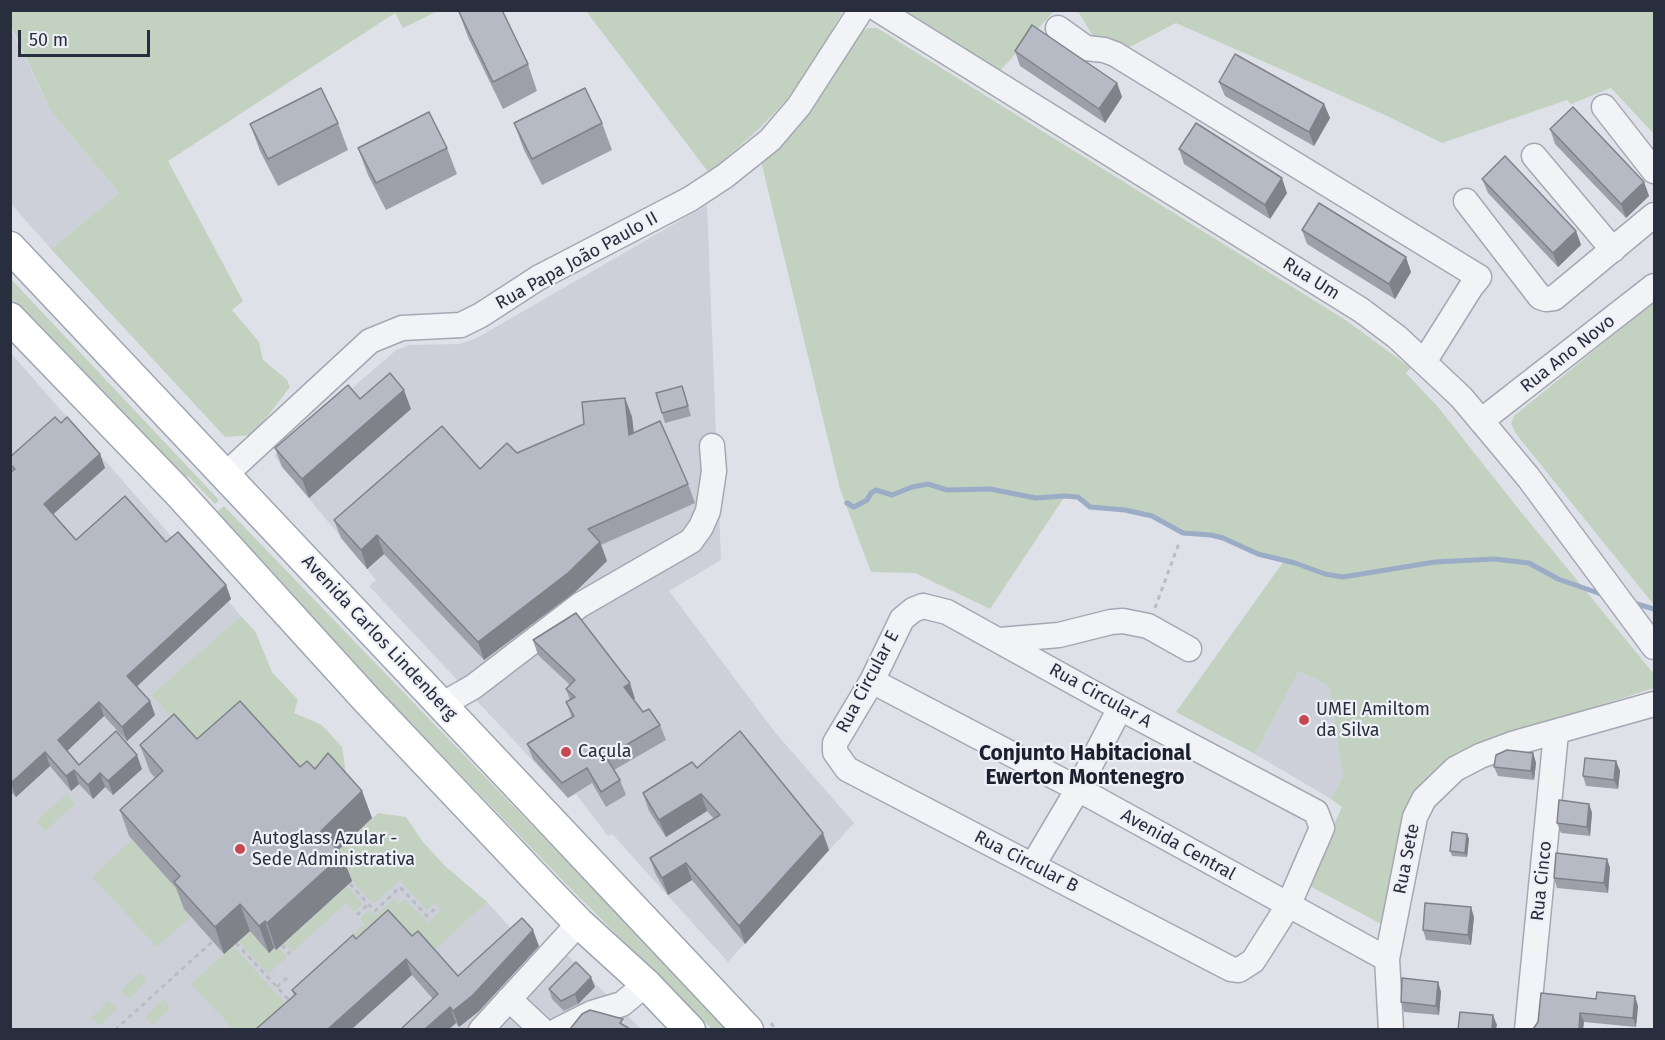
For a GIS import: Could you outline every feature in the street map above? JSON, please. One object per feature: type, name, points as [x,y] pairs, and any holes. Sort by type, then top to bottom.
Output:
[{"type":"main road","name":"Avenida Carlos Lindenberg","points":[[10,247],[748,1029]]},
{"type":"main road","points":[[12,321],[176,490],[367,700],[579,923],[646,984],[690,1029]]},
{"type":"street","name":"Rua Papa João Paulo II","points":[[225,475],[370,341],[402,328],[461,325],[481,315],[538,278],[690,199],[725,176],[770,140],[799,106],[861,10]]},
{"type":"street","name":"Rua Um","points":[[879,10],[1361,309],[1397,337],[1461,397],[1528,477],[1654,647]]},
{"type":"street","points":[[1058,28],[1086,48],[1115,54],[1479,277]]},
{"type":"street","points":[[1604,107],[1654,171]]},
{"type":"street","points":[[1534,156],[1613,250]]},
{"type":"street","points":[[1466,201],[1540,297],[1546,299],[1554,298],[1654,215]]},
{"type":"street","points":[[1424,362],[1471,287],[1479,277],[1508,256]]},
{"type":"street","name":"Rua Ano Novo","points":[[1481,421],[1654,286]]},
{"type":"street","points":[[441,705],[472,687],[580,605],[691,541],[708,511],[714,471],[712,446]]},
{"type":"street","name":"Rua Circular E","points":[[835,743],[872,681],[902,619],[922,606],[931,607]]},
{"type":"street","name":"Rua Circular A","points":[[931,607],[946,612],[1000,640],[1120,708],[1316,812],[1322,828],[1288,906]]},
{"type":"street","points":[[1000,640],[1059,635],[1111,622],[1134,622],[1148,626],[1189,649]]},
{"type":"street","name":"Avenida Central","points":[[872,681],[1078,789],[1388,959]]},
{"type":"street","name":"Rua Sete","points":[[1391,1029],[1388,959],[1415,817],[1424,799],[1455,769],[1480,756],[1515,743],[1654,704]]},
{"type":"street","points":[[1033,865],[1078,789],[1120,708]]},
{"type":"street","name":"Rua Cinco","points":[[1527,1029],[1556,733]]},
{"type":"street","name":"Rua Circular B","points":[[835,743],[835,752],[847,769],[1231,969],[1239,970],[1253,961],[1288,906]]},
{"type":"street","points":[[481,1029],[579,923]]},
{"type":"street","points":[[558,1029],[592,1013],[622,1004],[646,984]]},
{"type":"street","points":[[509,999],[542,1029]]},
{"type":"path","points":[[1148,626],[1179,543]]},
{"type":"path","points":[[350,884],[375,911],[400,887],[428,916],[435,909]]},
{"type":"path","points":[[357,915],[369,904]]},
{"type":"path","points":[[115,1029],[213,941]]},
{"type":"path","points":[[236,943],[292,1003]]},
{"type":"path","points":[[282,945],[290,954]]},
{"type":"path","points":[[277,987],[289,976]]},
{"type":"shaded area","points":[[10,27],[51,111],[119,193],[51,249],[11,204]]},
{"type":"shaded area","points":[[707,205],[721,560],[669,591],[774,731],[854,823],[728,962],[612,834],[608,836],[576,794],[568,798],[369,586],[376,580],[274,456],[396,350],[410,345],[459,344],[477,338]]},
{"type":"shaded area","name":"Autoglass Azular - Sede Administrativa","points":[[10,352],[241,616],[210,644],[464,922],[487,902],[521,939],[527,934],[540,948],[560,948],[641,1029],[11,1029]]},
{"type":"shaded area","name":"UMEI Amiltom da Silva","points":[[1299,671],[1329,686],[1343,776],[1331,799],[1255,754]]},
{"type":"green space","points":[[11,10],[438,11],[403,28],[395,13],[168,161],[243,301],[232,310],[259,342],[263,360],[287,380],[290,387],[253,435],[225,437],[51,249],[119,193],[51,111],[11,27]]},
{"type":"green space","points":[[842,10],[801,81],[788,98],[760,128],[709,173],[586,11]]},
{"type":"green space","points":[[902,11],[1054,11],[1000,71]]},
{"type":"green space","points":[[1078,11],[1654,11],[1654,134],[1611,88],[1571,104],[1567,100],[1442,143],[1385,115],[1176,23],[1128,48],[1098,45]]},
{"type":"green space","points":[[868,28],[877,28],[1347,321],[1411,368],[1406,373],[1438,407],[1654,674],[1654,688],[1462,751],[1424,781],[1409,802],[1383,925],[1306,884],[1342,807],[1331,799],[1343,776],[1329,686],[1299,671],[1255,754],[1176,712],[1284,561],[1258,554],[1223,538],[1183,533],[1152,516],[1125,510],[1090,507],[1078,497],[1065,496],[990,609],[915,573],[871,572],[840,489],[761,161],[820,93],[862,32]]},
{"type":"green space","points":[[10,278],[219,500],[215,504],[188,476],[179,484],[39,331],[11,300]]},
{"type":"green space","points":[[1654,302],[1654,605],[1516,434],[1511,424],[1514,416]]},
{"type":"green space","points":[[184,488],[215,513],[224,506],[728,1029],[712,1029],[569,887]]},
{"type":"green space","points":[[241,616],[255,631],[272,672],[298,700],[294,713],[322,725],[342,747],[346,774],[211,762],[152,695]]},
{"type":"green space","points":[[67,794],[75,804],[45,831],[36,821]]},
{"type":"green space","points":[[378,813],[406,817],[423,842],[444,865],[487,902],[430,954],[362,955],[348,938],[365,924],[360,918],[369,910],[375,916],[394,899],[399,904],[405,899],[428,923],[442,910],[435,903],[427,910],[400,880],[373,904],[331,857]]},
{"type":"green space","points":[[132,840],[190,903],[184,909],[191,917],[157,947],[92,877]]},
{"type":"green space","points":[[347,886],[363,904],[354,912],[346,903],[292,952],[284,943]]},
{"type":"green space","points":[[250,931],[269,952],[274,948],[277,950],[279,948],[287,957],[268,974],[238,941]]},
{"type":"green space","points":[[233,946],[296,1015],[280,1029],[233,1029],[191,984]]},
{"type":"green space","points":[[139,973],[147,981],[129,999],[121,990]]},
{"type":"green space","points":[[163,999],[171,1008],[153,1025],[145,1017]]},
{"type":"green space","points":[[109,1000],[117,1009],[99,1026],[91,1018]]},
{"type":"building","points":[[458,10],[502,10],[528,64],[493,82]]},
{"type":"building","points":[[1032,25],[1117,83],[1099,109],[1015,51]]},
{"type":"building","points":[[1235,54],[1324,104],[1309,132],[1219,82]]},
{"type":"building","points":[[321,88],[338,123],[268,159],[250,124]]},
{"type":"building","points":[[585,88],[602,123],[532,159],[514,123]]},
{"type":"building","points":[[1573,107],[1644,182],[1621,204],[1550,129]]},
{"type":"building","points":[[429,112],[447,148],[376,183],[358,148]]},
{"type":"building","points":[[1196,123],[1282,178],[1265,205],[1179,149]]},
{"type":"building","points":[[1505,156],[1576,231],[1553,253],[1482,179]]},
{"type":"building","points":[[1319,203],[1406,257],[1389,284],[1302,230]]},
{"type":"building","points":[[390,373],[404,390],[302,479],[275,448],[348,385],[360,399]]},
{"type":"building","points":[[682,386],[688,406],[662,413],[656,393]]},
{"type":"building","points":[[625,398],[629,435],[660,421],[688,484],[588,529],[600,542],[568,573],[478,642],[377,535],[361,550],[334,520],[442,426],[480,469],[507,443],[517,453],[584,424],[582,402]]},
{"type":"building","points":[[55,417],[61,423],[67,417],[100,454],[44,504],[76,540],[125,496],[166,542],[178,532],[226,585],[127,676],[150,701],[122,727],[99,702],[58,740],[79,765],[116,731],[137,755],[108,781],[100,773],[88,785],[74,770],[66,776],[45,752],[10,782],[10,473],[15,469],[10,464],[10,457]]},
{"type":"building","points":[[576,613],[630,683],[624,687],[643,712],[649,709],[660,725],[606,757],[620,780],[601,792],[587,768],[562,783],[527,744],[574,716],[566,702],[575,697],[566,689],[575,680],[533,640]]},
{"type":"building","name":"Autoglass Azular - Sede Administrativa","points":[[240,701],[300,767],[307,761],[315,769],[328,753],[362,791],[321,831],[342,855],[267,923],[265,921],[259,926],[240,904],[215,927],[174,882],[180,876],[120,810],[163,771],[140,745],[174,714],[197,739]]},
{"type":"building","points":[[740,731],[823,833],[739,926],[686,863],[662,878],[650,858],[720,815],[701,794],[659,820],[643,793],[692,762],[697,768]]},
{"type":"building","points":[[1507,750],[1533,753],[1531,771],[1494,767],[1496,755]]},
{"type":"building","points":[[1585,758],[1616,761],[1614,780],[1583,776]]},
{"type":"building","points":[[1559,800],[1589,804],[1587,827],[1557,823]]},
{"type":"building","points":[[1452,832],[1467,834],[1465,853],[1450,851]]},
{"type":"building","points":[[1556,853],[1607,859],[1604,883],[1554,878]]},
{"type":"building","points":[[1425,903],[1471,907],[1468,935],[1423,930]]},
{"type":"building","points":[[388,910],[412,936],[418,931],[458,976],[522,918],[533,930],[473,995],[453,1011],[450,1007],[425,1029],[401,1029],[438,994],[406,959],[328,1029],[256,1029],[296,994],[292,990],[353,935],[356,939]]},
{"type":"building","points":[[576,962],[591,977],[575,994],[561,1001],[549,989]]},
{"type":"building","points":[[1402,978],[1438,982],[1436,1006],[1401,1002]]},
{"type":"building","points":[[1597,992],[1635,996],[1633,1018],[1580,1013],[1579,1029],[1533,1029],[1538,1022],[1541,993],[1596,999]]},
{"type":"building","points":[[590,1010],[623,1019],[620,1023],[630,1029],[570,1029],[582,1014]]},
{"type":"building","points":[[1460,1012],[1493,1015],[1492,1029],[1458,1029]]},
{"type":"waterway","points":[[847,503],[854,507],[867,500],[876,490],[892,495],[912,487],[928,484],[947,490],[990,489],[1036,498],[1078,497],[1090,507],[1125,510],[1152,516],[1183,533],[1223,538],[1258,554],[1295,563],[1325,574],[1343,577],[1435,562],[1494,559],[1529,563],[1558,579],[1604,595]]},
{"type":"waterway","points":[[1630,602],[1654,609]]},
{"type":"place","name":"UMEI Amiltom da Silva","points":[[1304,720]]},
{"type":"place","name":"Caçula","points":[[566,752]]},
{"type":"place","name":"Autoglass Azular - Sede Administrativa","points":[[240,849]]},
{"type":"district","name":"Conjunto Habitacional Ewerton Montenegro","points":[[1085,766]]}]
